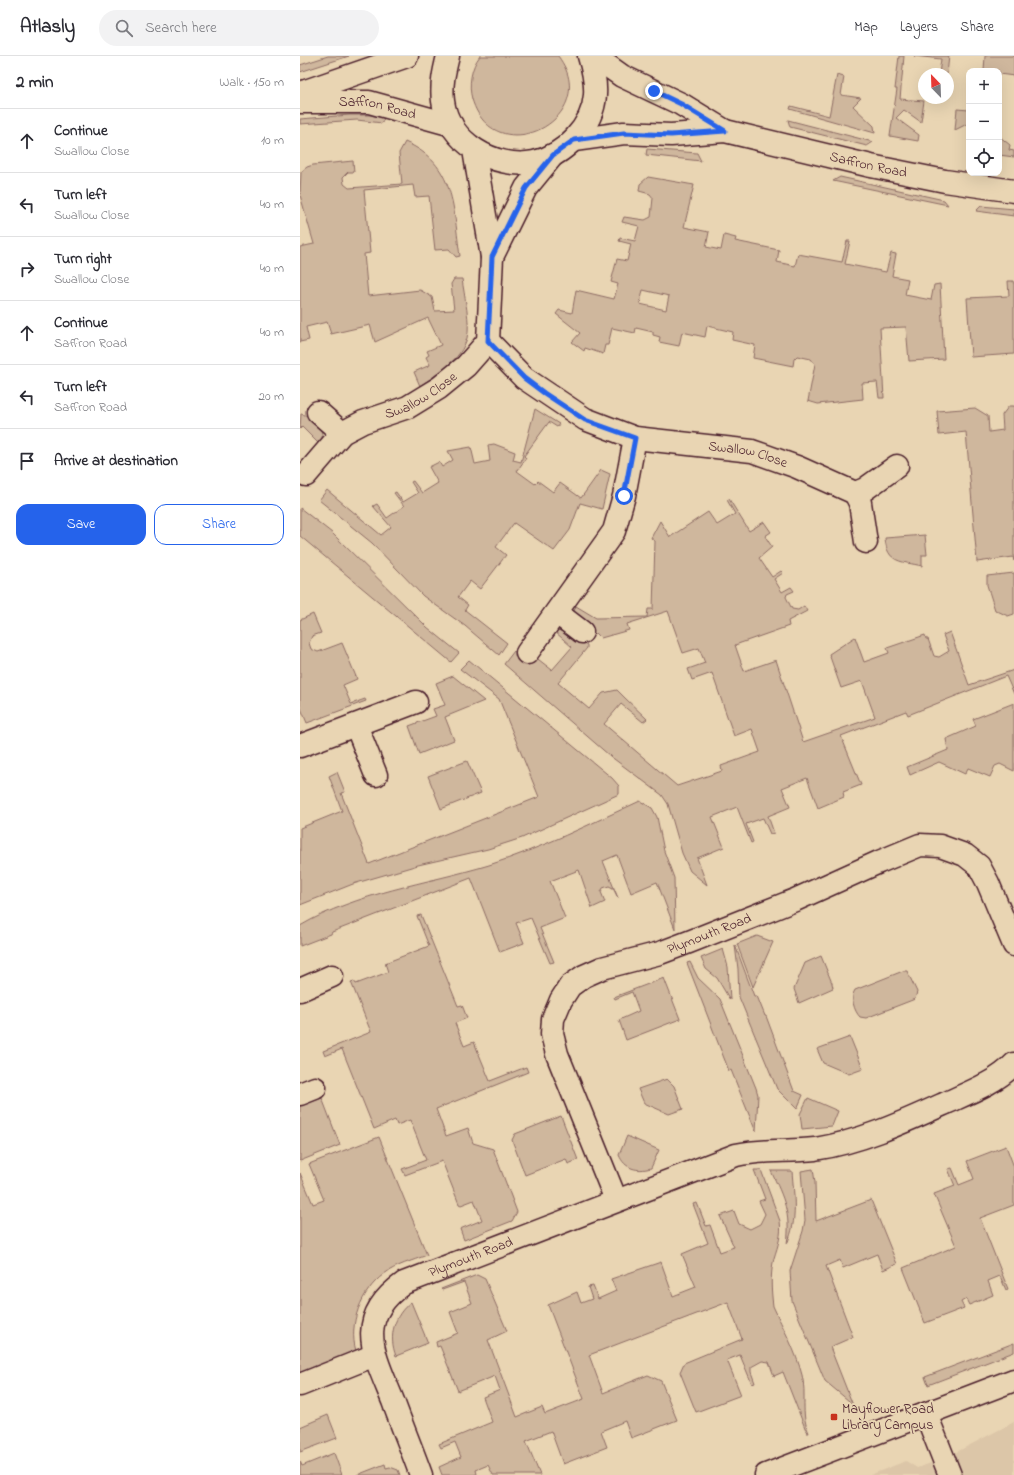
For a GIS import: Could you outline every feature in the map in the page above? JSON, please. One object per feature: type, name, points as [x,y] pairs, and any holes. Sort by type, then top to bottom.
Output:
[{"type":"street","name":"Saffron Road","points":[[300,93],[407,56]]},
{"type":"street","name":"Saffron Road","points":[[448,56],[442,79],[443,103],[452,125],[462,139],[474,150],[493,159],[513,164],[534,162],[553,155],[574,140],[588,120],[595,95],[594,72],[588,56]]},
{"type":"street","name":"Saffron Road","points":[[594,56],[622,76],[681,104],[725,131]]},
{"type":"street","name":"Saffron Road","points":[[300,102],[369,102],[452,125]]},
{"type":"street","name":"Saffron Road","points":[[574,140],[624,133],[671,135],[725,131],[871,166],[945,181],[1014,191]]},
{"type":"street","points":[[474,150],[492,257],[488,341]]},
{"type":"street","points":[[492,257],[526,188],[553,155]]},
{"type":"street","name":"Swallow Close","points":[[306,475],[342,433],[363,422],[408,407],[439,388],[466,366],[488,341],[524,378],[585,420],[635,438],[752,451],[797,467],[855,493]]},
{"type":"street","points":[[318,412],[342,433]]},
{"type":"street","points":[[527,654],[614,531],[624,496],[635,438]]},
{"type":"street","points":[[866,542],[860,503],[855,493],[865,489],[897,466]]},
{"type":"street","points":[[557,613],[582,632]]},
{"type":"street","points":[[300,746],[416,702]]},
{"type":"street","points":[[356,725],[376,775]]},
{"type":"street","name":"Plymouth Road","points":[[616,1200],[557,1054],[552,1034],[553,1019],[561,1000],[570,986],[584,976],[607,967],[660,953],[702,937],[795,900],[920,845],[940,846],[965,855],[979,866],[988,883],[1014,945]]},
{"type":"street","points":[[300,990],[332,976]]},
{"type":"street","name":"Plymouth Road","points":[[421,1475],[375,1355],[372,1336],[374,1320],[388,1294],[404,1283],[736,1155],[764,1150],[814,1149],[857,1139],[899,1124],[969,1092],[996,1077],[1014,1064]]},
{"type":"street","points":[[300,1385],[375,1355]]},
{"type":"street","points":[[766,1475],[1014,1380]]},
{"type":"street","points":[[926,1414],[950,1475]]},
{"type":"shaded area","points":[[328,56],[349,56],[300,72],[300,65]]},
{"type":"shaded area","points":[[480,56],[558,56],[569,79],[567,99],[557,117],[541,129],[521,135],[501,133],[484,121],[472,99],[470,88],[472,71]]},
{"type":"shaded area","points":[[899,56],[904,56],[900,99],[918,100],[918,104],[924,104],[921,122],[904,110],[896,118],[919,135],[918,141],[890,136],[897,89],[895,89]]},
{"type":"shaded area","points":[[914,56],[949,56],[948,68],[940,68],[941,59]]},
{"type":"shaded area","points":[[985,56],[1014,56],[1014,76],[1002,74],[1002,68],[984,68]]},
{"type":"shaded area","points":[[837,75],[844,77],[841,95],[861,98],[853,106],[874,126],[875,133],[790,109],[791,106],[829,116]]},
{"type":"shaded area","points":[[957,109],[966,110],[966,124],[955,130]]},
{"type":"shaded area","points":[[370,115],[384,118],[382,123],[357,120],[300,124],[300,119]]},
{"type":"shaded area","points":[[788,120],[873,142],[867,146],[790,127]]},
{"type":"shaded area","points":[[1002,138],[1010,145],[1009,150],[1014,151],[1014,157],[1002,155]]},
{"type":"shaded area","points":[[405,142],[422,151],[434,162],[443,175],[453,205],[460,256],[456,257],[449,249],[435,250],[429,196],[415,197],[413,185],[364,190],[370,253],[364,254],[368,296],[420,290],[432,297],[435,311],[454,310],[451,284],[454,279],[462,279],[468,325],[467,338],[460,353],[448,366],[420,386],[414,372],[430,365],[426,357],[429,355],[427,351],[441,345],[428,318],[375,342],[370,325],[331,334],[327,322],[306,327],[309,340],[300,342],[300,247],[314,244],[300,195],[301,172],[307,167],[313,165],[353,161],[354,172],[348,172],[343,177],[344,184],[349,188],[402,184],[399,153]]},
{"type":"shaded area","points":[[647,149],[697,153],[701,161],[646,155]]},
{"type":"shaded area","points":[[648,177],[694,185],[684,227],[709,232],[706,247],[721,250],[724,235],[736,238],[735,241],[779,250],[777,262],[795,266],[798,254],[842,262],[847,241],[850,241],[845,264],[886,272],[891,253],[896,254],[892,276],[908,279],[905,295],[931,300],[934,285],[940,284],[944,359],[909,361],[906,327],[880,328],[884,398],[879,398],[877,382],[862,383],[863,399],[818,404],[808,401],[815,364],[811,359],[797,356],[794,359],[793,366],[753,358],[755,345],[732,340],[733,332],[707,326],[705,337],[682,332],[679,346],[659,342],[660,337],[653,335],[653,332],[636,328],[635,333],[612,328],[608,345],[605,345],[603,354],[585,348],[584,351],[572,342],[580,333],[556,314],[559,310],[572,313],[576,290],[614,299],[618,284],[611,282],[617,259],[627,261],[631,244],[619,241],[620,238],[635,241],[639,226],[622,222],[624,217],[645,220],[651,217],[653,198],[650,194],[639,191],[640,184]],"holes":[[[643,290],[669,296],[666,310],[640,304]]]},
{"type":"shaded area","points":[[840,177],[944,200],[948,205],[833,181]]},
{"type":"shaded area","points":[[981,206],[1014,209],[1014,216],[976,211]]},
{"type":"shaded area","points":[[1008,281],[1013,281],[1014,285],[1014,354],[971,357],[967,298],[1009,296]]},
{"type":"shaded area","points":[[1009,406],[1014,406],[1014,561],[1013,557],[977,562],[966,432],[939,435],[937,411],[975,408],[988,416],[989,432],[1003,430],[1002,415]]},
{"type":"shaded area","points":[[535,409],[559,424],[557,427],[549,422],[524,456],[526,458],[517,471],[535,484],[538,481],[553,492],[560,483],[581,498],[601,470],[610,474],[602,509],[580,503],[570,530],[554,551],[514,523],[496,547],[506,555],[480,589],[470,581],[458,597],[468,605],[465,610],[507,643],[499,655],[465,626],[423,596],[372,543],[319,500],[327,490],[381,535],[391,527],[373,506],[377,504],[387,518],[404,506],[394,493],[396,492],[403,502],[418,493],[411,482],[413,481],[422,493],[438,483],[429,467],[439,462],[442,467],[453,460],[448,451],[471,447],[475,464],[490,461],[488,445],[494,444],[515,452],[513,460],[521,462]]},
{"type":"shaded area","points":[[301,414],[310,417],[317,423],[322,436],[322,440],[318,443],[302,427],[300,429]]},
{"type":"shaded area","points":[[729,499],[749,531],[764,522],[771,532],[765,536],[772,547],[759,558],[772,577],[781,571],[783,573],[774,579],[782,592],[791,587],[794,591],[787,594],[786,597],[792,609],[798,610],[804,606],[807,611],[788,621],[789,626],[735,645],[744,671],[776,660],[803,742],[875,717],[862,681],[841,688],[829,654],[855,637],[864,662],[889,653],[887,648],[925,635],[934,656],[939,657],[949,651],[943,635],[950,632],[969,685],[1014,670],[1014,694],[1006,676],[908,715],[906,711],[841,736],[861,785],[843,792],[844,797],[818,808],[807,778],[782,788],[790,807],[768,816],[774,833],[770,834],[763,818],[746,824],[753,842],[751,843],[737,807],[712,817],[724,847],[697,858],[707,885],[690,871],[682,853],[668,804],[662,795],[610,756],[504,664],[514,651],[528,663],[534,656],[552,670],[572,647],[554,631],[558,630],[576,637],[587,645],[587,648],[558,683],[589,709],[603,693],[617,690],[647,719],[643,722],[621,704],[604,724],[677,786],[722,771],[721,766],[760,752],[752,729],[734,736],[712,673],[692,680],[688,669],[705,663],[699,648],[683,653],[668,611],[627,624],[629,630],[601,638],[574,611],[576,606],[596,618],[647,617],[648,609],[653,609],[655,541],[651,538],[660,521],[670,537],[708,512],[717,525],[735,514],[727,500]]},
{"type":"shaded area","points":[[300,508],[332,533],[427,627],[459,653],[451,662],[300,536]]},
{"type":"shaded area","points":[[925,535],[927,555],[922,555],[922,566],[897,560],[892,557],[886,546],[885,538]]},
{"type":"shaded area","points":[[1014,573],[1014,614],[1008,616],[995,610],[987,585],[987,576]]},
{"type":"shaded area","points":[[313,614],[321,633],[312,636],[309,643],[311,649],[318,652],[342,643],[357,679],[343,685],[351,704],[365,699],[366,701],[307,723],[300,706],[300,620]]},
{"type":"shaded area","points":[[469,660],[612,778],[619,786],[619,794],[522,838],[488,849],[418,865],[353,884],[300,905],[300,828],[342,811],[329,776],[337,772],[345,792],[341,793],[369,864],[539,797],[499,699],[460,669]]},
{"type":"shaded area","points":[[453,676],[484,701],[445,717],[454,740],[419,754],[409,726],[436,716],[433,709],[445,705],[436,683]]},
{"type":"shaded area","points":[[1014,703],[1014,771],[1000,764],[995,766],[990,777],[968,768],[965,774],[939,762],[910,775],[907,767],[948,750],[946,739],[976,726],[973,719]]},
{"type":"shaded area","points":[[467,761],[481,793],[441,809],[428,776]]},
{"type":"shaded area","points":[[640,801],[652,808],[657,817],[664,851],[674,878],[675,929],[657,882],[631,893],[617,855],[603,861],[618,898],[613,888],[609,886],[603,888],[601,892],[605,902],[592,908],[579,870],[550,881],[565,918],[540,928],[554,962],[550,963],[531,918],[516,923],[524,943],[500,952],[471,878],[300,946],[300,926],[322,914],[369,897],[465,872],[509,858],[566,835]]},
{"type":"shaded area","points":[[421,915],[458,1006],[462,1005],[467,1018],[455,1023],[464,1046],[474,1042],[490,1081],[526,1067],[528,1072],[436,1109],[446,1136],[468,1128],[473,1143],[493,1149],[517,1212],[512,1221],[464,1240],[460,1229],[482,1220],[474,1200],[461,1205],[459,1204],[442,1161],[405,1175],[402,1169],[426,1160],[410,1120],[397,1125],[395,1120],[374,1129],[342,1049],[325,1056],[323,1051],[371,1032],[351,982],[354,981],[356,984],[388,972],[385,963],[429,946],[417,916]]},
{"type":"shaded area","points":[[757,936],[773,942],[753,987],[737,944]]},
{"type":"shaded area","points":[[735,945],[754,996],[757,996],[766,1016],[794,1091],[803,1095],[797,1109],[777,1089],[739,997]]},
{"type":"shaded area","points":[[723,949],[728,967],[730,1000],[717,978],[706,969],[701,958]]},
{"type":"shaded area","points":[[821,956],[833,988],[799,1003],[794,989],[805,963]]},
{"type":"shaded area","points":[[690,962],[698,978],[720,999],[756,1088],[758,1095],[756,1132],[731,1070],[729,1071],[687,963]]},
{"type":"shaded area","points":[[903,971],[907,971],[917,992],[915,999],[866,1018],[860,1017],[853,1004],[855,990]]},
{"type":"shaded area","points":[[664,978],[680,1019],[626,1040],[619,1020],[639,1011],[632,992],[615,999],[614,997]]},
{"type":"shaded area","points":[[850,1037],[863,1069],[849,1074],[823,1063],[817,1049]]},
{"type":"shaded area","points":[[667,1079],[674,1086],[683,1109],[669,1114],[644,1103],[638,1089]]},
{"type":"shaded area","points":[[322,1098],[340,1145],[300,1161],[300,1106]]},
{"type":"shaded area","points":[[808,1098],[838,1111],[832,1126],[802,1129],[800,1114]]},
{"type":"shaded area","points":[[561,1116],[578,1160],[568,1164],[566,1159],[525,1175],[512,1140],[515,1134]]},
{"type":"shaded area","points":[[627,1136],[659,1150],[651,1168],[641,1170],[632,1168],[625,1164],[622,1160],[619,1155]]},
{"type":"shaded area","points":[[379,1137],[427,1255],[389,1271],[376,1281],[369,1289],[358,1309],[355,1319],[354,1341],[356,1351],[300,1373],[300,1173],[313,1204],[324,1200],[309,1164]]},
{"type":"shaded area","points":[[1006,1146],[1014,1167],[1014,1205],[980,1218],[1008,1289],[1006,1290],[1000,1276],[988,1281],[993,1295],[969,1305],[966,1299],[961,1302],[964,1308],[925,1323],[903,1268],[956,1246],[934,1194],[955,1186],[948,1169],[952,1168],[959,1185],[974,1179],[967,1161]]},
{"type":"shaded area","points":[[813,1169],[815,1182],[816,1221],[871,1200],[897,1264],[883,1270],[877,1254],[843,1268],[840,1260],[826,1266],[853,1337],[830,1347],[856,1413],[849,1401],[825,1381],[792,1301],[790,1271],[805,1220],[801,1171]]},
{"type":"shaded area","points":[[754,1170],[761,1170],[780,1221],[780,1235],[771,1276],[773,1306],[793,1348],[802,1375],[804,1412],[806,1426],[809,1433],[807,1433],[783,1372],[774,1376],[769,1362],[762,1361],[751,1367],[751,1372],[755,1383],[752,1384],[740,1355],[727,1360],[741,1395],[696,1412],[680,1372],[684,1363],[742,1339],[728,1302],[589,1355],[603,1393],[648,1375],[661,1381],[677,1420],[631,1438],[625,1421],[601,1431],[607,1447],[563,1464],[551,1431],[526,1441],[540,1475],[493,1475],[488,1465],[476,1470],[477,1474],[474,1475],[442,1475],[439,1467],[461,1457],[455,1442],[441,1448],[439,1444],[492,1422],[483,1397],[500,1390],[495,1376],[458,1391],[440,1346],[437,1347],[436,1342],[458,1333],[450,1312],[472,1303],[464,1282],[442,1290],[441,1289],[477,1275],[485,1279],[507,1331],[488,1340],[517,1417],[542,1407],[545,1414],[584,1399],[548,1305],[577,1292],[581,1303],[592,1299],[588,1287],[593,1286],[598,1299],[616,1291],[611,1279],[661,1262],[673,1296],[696,1287],[682,1254],[708,1243],[693,1204],[697,1203],[706,1226],[710,1225],[720,1252],[734,1247],[720,1216],[734,1211],[739,1224],[750,1229],[760,1224],[765,1214],[759,1201],[765,1199]]},
{"type":"shaded area","points":[[771,1171],[792,1171],[794,1217],[793,1226],[787,1244],[787,1215],[783,1198]]},
{"type":"shaded area","points":[[411,1302],[428,1343],[396,1356],[393,1341],[394,1326],[400,1313]]},
{"type":"shaded area","points":[[1014,1343],[1014,1352],[928,1385],[925,1377]]},
{"type":"shaded area","points":[[328,1415],[337,1438],[300,1452],[300,1427]]},
{"type":"shaded area","points":[[1014,1422],[1014,1475],[870,1475],[906,1461],[917,1468],[945,1458]]},
{"type":"shaded area","points":[[334,1453],[342,1475],[300,1475],[300,1461],[302,1466]]},
{"type":"shaded area","points":[[385,1464],[386,1468],[390,1467],[398,1470],[400,1475],[357,1475]]},
{"type":"place","name":"Mayflower Road Library Campus","points":[[834,1417]]},
{"type":"route","points":[[624,496],[635,438],[585,420],[544,393],[524,378],[488,341],[492,257],[526,188],[553,155],[574,140],[624,133],[671,135],[725,131],[681,104],[654,91]]}]
